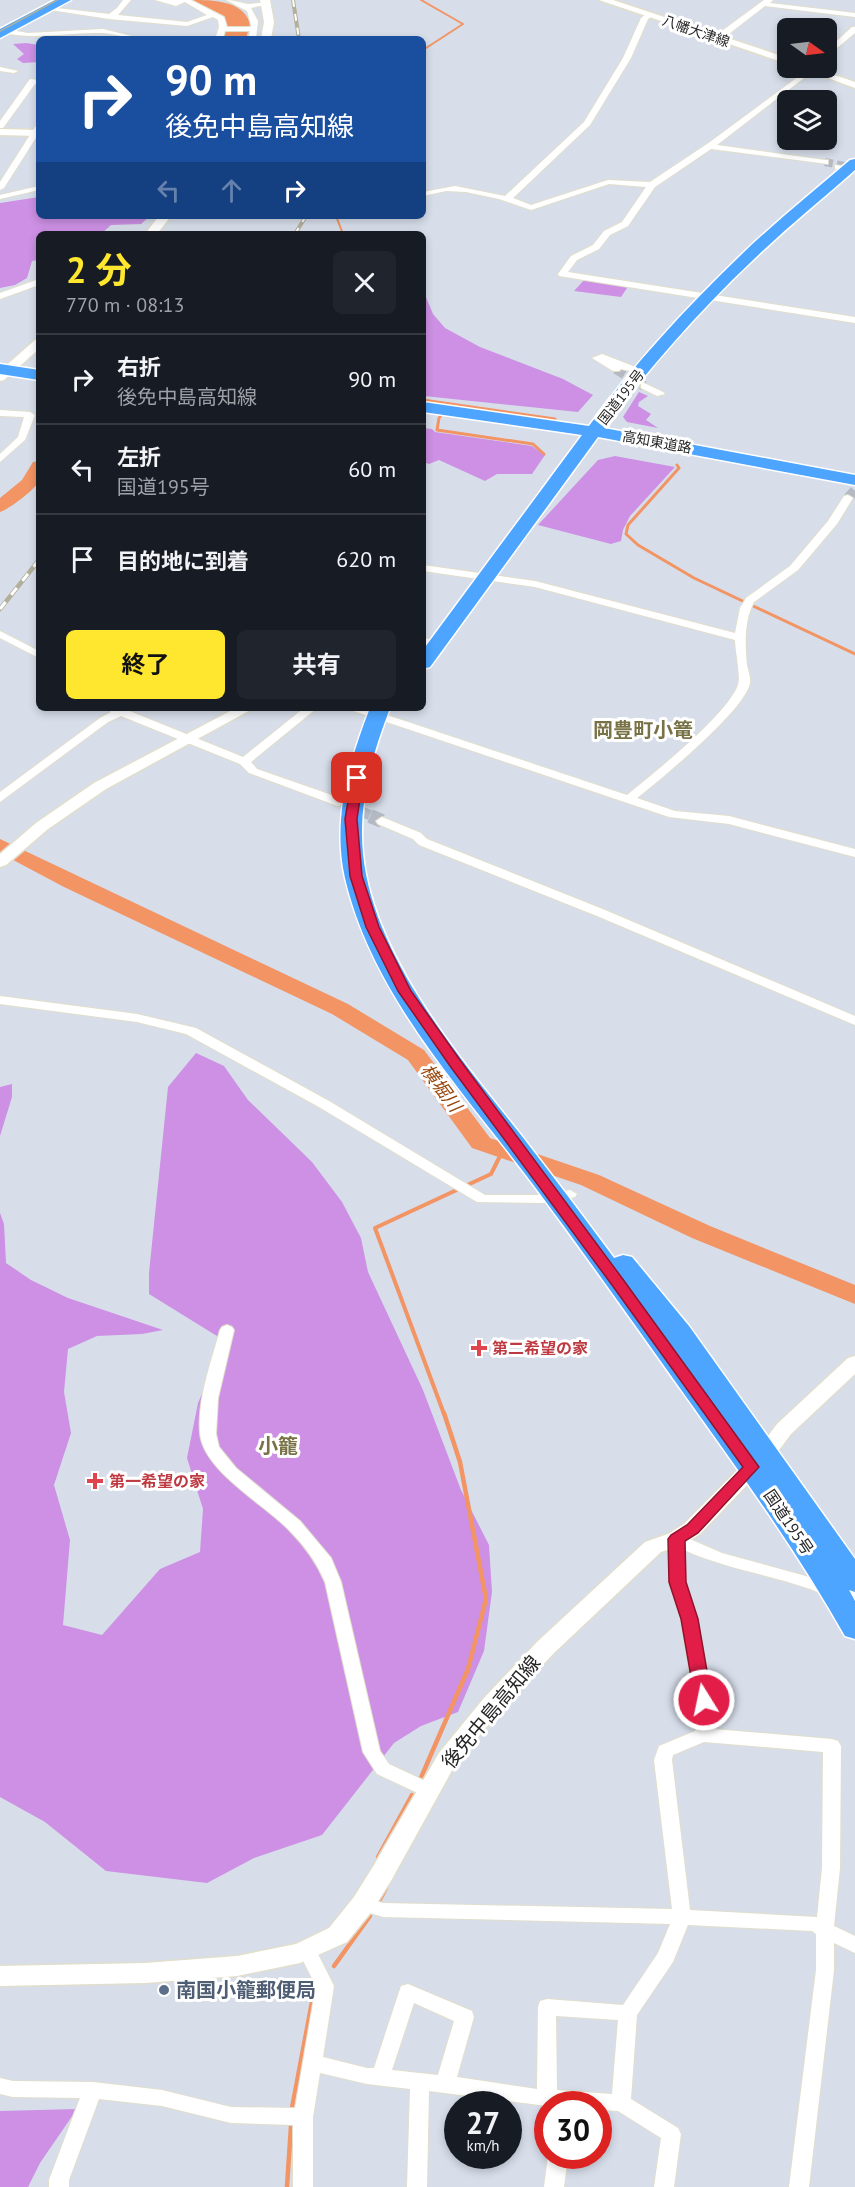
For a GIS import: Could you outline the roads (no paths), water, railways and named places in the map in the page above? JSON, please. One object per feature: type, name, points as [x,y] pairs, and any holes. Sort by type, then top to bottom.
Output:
[{"type":"highway","points":[[3,32],[65,0]]},
{"type":"highway","name":"国道195号","points":[[578,444],[623,369],[701,296],[747,257],[844,166],[855,152]]},
{"type":"highway","name":"国道195号","points":[[427,642],[482,573],[578,444],[701,296]]},
{"type":"highway","points":[[2,368],[22,359],[36,361]]},
{"type":"highway","points":[[2,368],[36,374]]},
{"type":"highway","name":"高知東道路","points":[[426,407],[452,411],[578,444]]},
{"type":"highway","name":"高知東道路","points":[[426,423],[578,444],[623,443],[855,480]]},
{"type":"highway","name":"高知東道路","points":[[650,448],[851,496]]},
{"type":"highway","name":"国道195号","points":[[385,713],[367,792],[365,824],[367,858],[377,902],[404,962],[522,1143],[758,1460],[849,1592],[855,1629]]},
{"type":"main road","name":"八幡大津線","points":[[604,0],[777,57]]},
{"type":"main road","points":[[265,2],[269,22],[267,36]]},
{"type":"main road","points":[[837,78],[855,85]]},
{"type":"main road","points":[[0,132],[36,136]]},
{"type":"main road","points":[[152,231],[162,219]]},
{"type":"main road","points":[[22,359],[36,347]]},
{"type":"main road","points":[[8,854],[90,792],[241,711]]},
{"type":"main road","name":"後免中島高知線","points":[[0,1976],[145,1973],[237,1966],[308,1951],[338,1935],[363,1904],[428,1790],[454,1750],[492,1704],[546,1647],[653,1547],[676,1539],[692,1529],[758,1460],[784,1429],[855,1363]]},
{"type":"street","points":[[109,16],[120,10],[127,0]]},
{"type":"street","points":[[159,0],[176,4],[184,0],[214,14],[221,19],[224,29],[220,36]]},
{"type":"street","points":[[230,0],[245,6],[254,15],[252,36]]},
{"type":"street","points":[[245,6],[265,2]]},
{"type":"street","points":[[718,38],[767,2],[855,15]]},
{"type":"street","points":[[48,9],[141,21],[194,23],[214,14]]},
{"type":"street","points":[[508,198],[587,123],[627,58],[645,18],[650,15]]},
{"type":"street","points":[[124,34],[141,21]]},
{"type":"street","points":[[224,29],[252,29]]},
{"type":"street","points":[[837,45],[855,29]]},
{"type":"street","points":[[3,32],[28,35],[89,31],[130,36]]},
{"type":"street","points":[[0,69],[14,71]]},
{"type":"street","points":[[798,78],[710,146],[652,185],[625,224],[607,233],[596,247],[574,258],[562,274],[855,320]]},
{"type":"street","points":[[0,126],[33,81],[36,82]]},
{"type":"street","points":[[0,188],[36,136]]},
{"type":"street","points":[[710,146],[844,166]]},
{"type":"street","points":[[426,194],[432,195],[449,189],[508,198],[531,208],[608,182],[652,185]]},
{"type":"street","points":[[0,197],[36,189]]},
{"type":"street","points":[[0,296],[36,283]]},
{"type":"street","points":[[701,296],[751,306],[761,305]]},
{"type":"street","points":[[644,386],[660,394]]},
{"type":"street","points":[[0,413],[30,415],[21,438],[0,459]]},
{"type":"street","points":[[628,799],[707,730],[742,692],[745,683],[741,620],[748,603],[796,565],[833,522],[851,496]]},
{"type":"street","points":[[426,568],[482,573],[535,584],[741,638]]},
{"type":"street","points":[[0,634],[36,653]]},
{"type":"street","points":[[0,798],[114,711]]},
{"type":"street","points":[[117,711],[244,762],[253,771],[339,802]]},
{"type":"street","points":[[244,762],[307,711]]},
{"type":"street","points":[[385,713],[673,814],[729,820],[855,853]]},
{"type":"street","points":[[382,821],[417,836],[423,842],[560,896],[855,1021]]},
{"type":"street","points":[[0,1000],[16,1004],[137,1018],[191,1030],[324,1104],[482,1199],[556,1186]]},
{"type":"street","points":[[0,1010],[16,1004]]},
{"type":"street","points":[[227,1330],[210,1398],[208,1434],[213,1448],[230,1472],[294,1525],[323,1558],[333,1582],[372,1752],[383,1769],[428,1790]]},
{"type":"street","points":[[703,1735],[707,1720],[689,1619],[677,1582],[676,1539],[717,1558],[849,1592]]},
{"type":"street","points":[[621,2103],[628,2013],[666,1957],[682,1917],[663,1760],[665,1751],[703,1735],[832,1746],[831,1868],[825,1928],[825,1970],[799,2187]]},
{"type":"street","points":[[363,1904],[383,1910],[682,1917],[814,1924],[855,1945]]},
{"type":"street","points":[[303,2187],[303,2117],[310,2063],[325,1986],[308,1951]]},
{"type":"street","points":[[380,2078],[408,1992],[465,2017],[445,2084]]},
{"type":"street","points":[[558,2091],[547,2007],[628,2013]]},
{"type":"street","points":[[310,2063],[343,2072],[380,2078],[534,2096]]},
{"type":"street","points":[[417,2187],[420,2082]]},
{"type":"street","points":[[0,2086],[13,2090],[93,2090],[162,2098],[231,2115],[303,2117]]},
{"type":"street","points":[[59,2187],[59,2180],[93,2090]]},
{"type":"street","points":[[612,2103],[621,2103],[671,2134],[663,2187]]},
{"type":"street","points":[[554,2187],[556,2169]]},
{"type":"waterway","points":[[421,0],[463,24],[426,48]]},
{"type":"waterway","points":[[337,219],[342,231]]},
{"type":"waterway","points":[[426,400],[555,419]]},
{"type":"waterway","points":[[449,404],[439,418],[437,430],[533,444],[544,454]]},
{"type":"waterway","points":[[628,430],[667,439]]},
{"type":"waterway","points":[[677,465],[679,468],[628,525],[626,534],[638,545],[694,578],[855,654]]},
{"type":"waterway","points":[[0,507],[29,483],[36,471]]},
{"type":"waterway","name":"横堀川","points":[[0,845],[72,882],[340,1009],[416,1055],[481,1143],[590,1180],[701,1232],[855,1295]]},
{"type":"waterway","points":[[444,1414],[375,1228],[491,1174],[502,1152]]},
{"type":"waterway","points":[[420,1780],[468,1669],[486,1599],[460,1462],[444,1413]]},
{"type":"waterway","points":[[380,1861],[378,1857],[412,1795]]},
{"type":"waterway","points":[[378,1903],[386,1888]]},
{"type":"waterway","points":[[334,1966],[370,1916]]},
{"type":"waterway","points":[[292,2108],[315,1986]]},
{"type":"waterway","points":[[287,2187],[291,2126]]},
{"type":"tunnel","points":[[825,162],[855,168]]},
{"type":"tunnel","points":[[616,369],[644,386]]},
{"type":"tunnel","points":[[848,498],[855,490]]},
{"type":"tunnel","points":[[347,805],[374,817]]},
{"type":"tunnel","points":[[370,816],[382,821]]},
{"type":"tram line","points":[[0,31],[57,0]]},
{"type":"railway","points":[[293,0],[299,36]]},
{"type":"railway","points":[[297,231],[304,219]]},
{"type":"railway","points":[[0,609],[36,564]]},
{"type":"place","name":"第二希望の家","points":[[479,1348]]},
{"type":"place","name":"第一希望の家","points":[[95,1481]]},
{"type":"place","name":"南国小籠郵便局","points":[[164,1990]]},
{"type":"district","name":"岡豊町小篭","points":[[643,730]]},
{"type":"district","name":"小籠","points":[[278,1446]]}]
